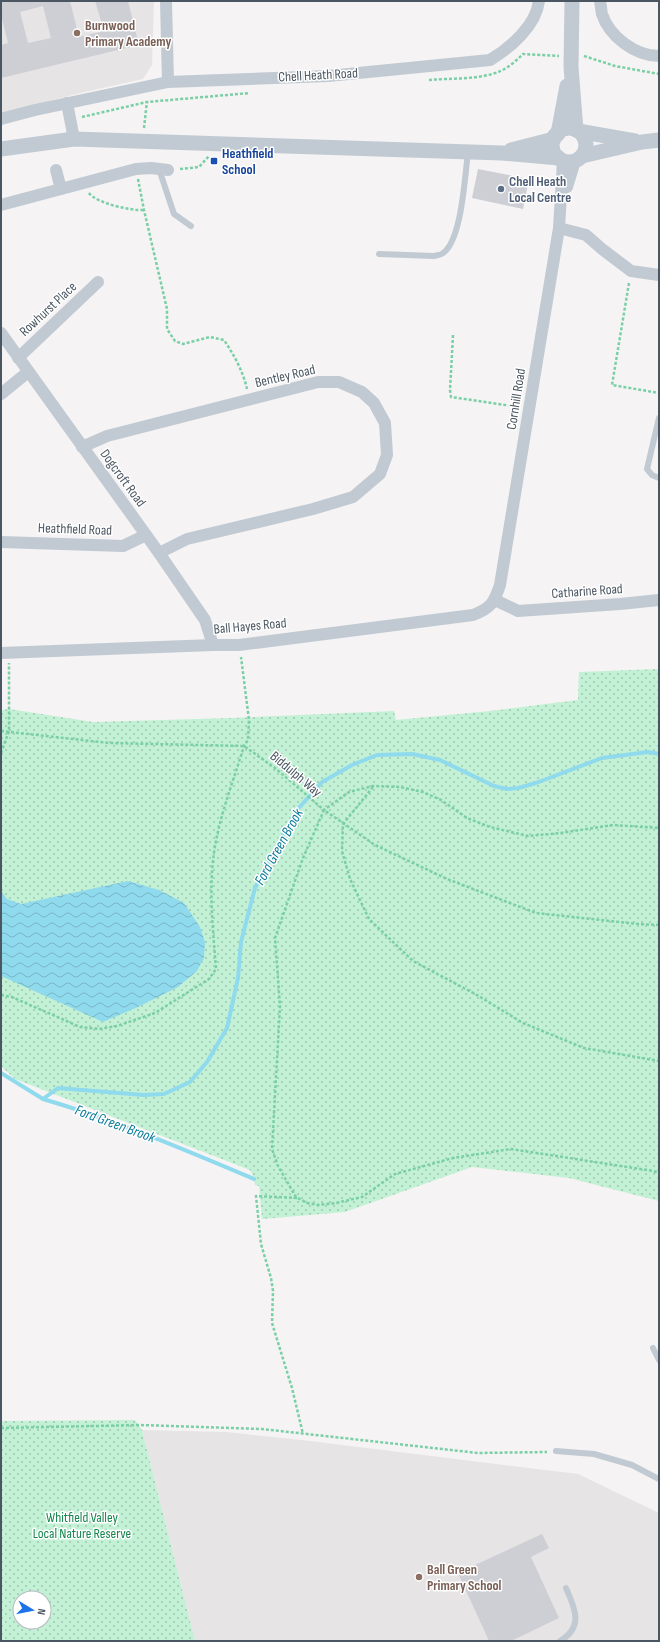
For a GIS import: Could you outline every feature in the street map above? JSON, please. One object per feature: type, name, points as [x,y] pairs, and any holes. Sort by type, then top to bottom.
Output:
[{"type":"street","points":[[166,1],[168,82]]},
{"type":"street","name":"Chell Heath Road","points":[[1,119],[168,82],[328,76],[490,60],[503,52],[524,32],[538,11],[539,1]]},
{"type":"street","points":[[570,159],[585,151],[586,143],[584,137],[577,130],[571,62],[572,1]]},
{"type":"street","points":[[600,1],[602,13],[612,32],[638,52],[649,56],[659,56]]},
{"type":"street","points":[[570,159],[554,150],[571,62]]},
{"type":"street","points":[[68,103],[74,139]]},
{"type":"street","points":[[502,153],[556,136],[567,129],[642,142]]},
{"type":"street","points":[[1,149],[74,139],[502,153],[570,159],[642,142],[659,140]]},
{"type":"street","name":"Cornhill Road","points":[[495,600],[500,585],[559,228],[561,202],[570,159]]},
{"type":"street","points":[[1,205],[136,169],[164,169]]},
{"type":"street","points":[[56,170],[61,188]]},
{"type":"street","points":[[559,228],[586,234],[602,249],[631,270],[659,275]]},
{"type":"street","name":"Rowhurst Place","points":[[18,358],[98,282]]},
{"type":"street","name":"Dogcroft Road","points":[[1,333],[159,553],[205,620],[213,645]]},
{"type":"street","points":[[1,394],[28,372]]},
{"type":"street","name":"Bentley Road","points":[[82,447],[108,436],[318,382],[339,382],[362,392],[374,403],[385,423],[387,455],[380,474],[353,497],[313,509],[187,539],[159,553]]},
{"type":"street","name":"Heathfield Road","points":[[1,542],[123,546],[146,535]]},
{"type":"street","name":"Catharine Road","points":[[495,600],[518,611],[659,600]]},
{"type":"street","name":"Ball Hayes Road","points":[[5,653],[239,645],[473,615],[487,609],[495,600]]},
{"type":"lane","points":[[379,254],[434,256],[442,254],[448,247],[457,229],[468,152]]},
{"type":"lane","points":[[164,169],[174,214],[191,226]]},
{"type":"lane","points":[[659,418],[647,468],[652,475],[659,478]]},
{"type":"lane","points":[[653,1348],[659,1360]]},
{"type":"lane","points":[[556,1451],[594,1454],[632,1465],[659,1479]]},
{"type":"lane","points":[[560,1641],[568,1636],[575,1625],[575,1607],[566,1588]]},
{"type":"path","points":[[422,80],[476,77],[498,72],[512,64],[523,54],[571,62],[585,56],[615,66],[659,74]]},
{"type":"path","points":[[142,141],[148,87]]},
{"type":"path","points":[[71,120],[147,102],[256,92]]},
{"type":"path","points":[[164,169],[198,167],[222,143]]},
{"type":"path","points":[[136,169],[167,308],[167,329],[175,341],[182,344],[210,337],[224,340],[234,354],[245,379],[249,399]]},
{"type":"path","points":[[82,183],[92,197],[130,209],[144,210]]},
{"type":"path","points":[[631,270],[612,385],[659,393]]},
{"type":"path","points":[[453,334],[450,390],[451,397],[529,408]]},
{"type":"path","points":[[1,996],[12,997],[80,1027],[99,1029],[117,1026],[155,1014],[209,979],[216,969],[211,885],[215,846],[226,802],[244,746],[248,740],[249,720],[239,645]]},
{"type":"path","points":[[1,753],[9,731],[5,653]]},
{"type":"path","points":[[1,730],[109,742],[244,746]]},
{"type":"path","name":"Biddulph Way","points":[[244,746],[275,768],[301,790],[303,794],[324,810],[349,792],[373,786],[400,787],[423,792],[440,800],[467,818],[490,827],[528,836],[561,833],[613,825],[659,828]]},
{"type":"path","points":[[373,786],[343,824],[342,851],[350,879],[369,919],[413,962],[477,995],[523,1024],[584,1048],[659,1061]]},
{"type":"path","points":[[659,925],[536,913],[447,879],[375,845],[324,810],[303,858],[275,938],[280,1006],[272,1149],[278,1166],[296,1197],[307,1203],[318,1205],[336,1203],[362,1197],[395,1174],[453,1158],[512,1149],[588,1160],[659,1173]]},
{"type":"path","points":[[298,1198],[256,1196],[261,1244],[271,1278],[273,1291],[272,1323],[292,1388],[303,1434]]},
{"type":"path","points":[[1,1428],[140,1425],[262,1429],[478,1453],[556,1451]]},
{"type":"shaded area","name":"Burnwood Primary Academy","points":[[1,1],[154,1],[152,65],[143,79],[80,93],[1,114]]},
{"type":"shaded area","name":"Ball Green Primary School","points":[[142,1430],[227,1432],[578,1474],[659,1513],[659,1641],[195,1641]]},
{"type":"green space","points":[[659,669],[659,1201],[569,1178],[472,1167],[345,1212],[262,1219],[259,1186],[255,1185],[254,1178],[250,1170],[15,1079],[1,1066],[1,710],[9,709],[93,722],[394,711],[396,720],[490,711],[578,700],[579,672]]},
{"type":"green space","name":"Whitfield Valley Local Nature Reserve","points":[[135,1420],[142,1430],[195,1641],[1,1641],[1,1421]]},
{"type":"water","points":[[128,881],[159,890],[184,903],[200,927],[205,942],[204,958],[197,971],[178,987],[138,1007],[103,1022],[1,976],[1,891],[7,899],[21,904]]},
{"type":"building","points":[[1,1],[70,1],[79,37],[104,31],[95,1],[128,1],[139,45],[1,78],[1,45],[8,43],[1,15]],"holes":[[[43,6],[51,38],[28,43],[20,12]]]},
{"type":"building","name":"Chell Heath Local Centre","points":[[478,169],[529,179],[523,209],[472,198]]},
{"type":"building","points":[[542,1534],[549,1548],[531,1557],[559,1618],[511,1641],[489,1641],[458,1573]]},
{"type":"waterway","name":"Ford Green Brook","points":[[1,1073],[43,1099],[58,1088],[143,1095],[164,1094],[190,1082],[207,1062],[227,1028],[238,978],[241,942],[255,888],[297,810],[322,782],[352,765],[377,755],[412,754],[440,760],[494,786],[507,789],[518,788],[536,783],[602,758],[648,752],[659,754]]},
{"type":"waterway","name":"Ford Green Brook","points":[[43,1099],[97,1116],[176,1146],[254,1179]]},
{"type":"place","name":"Burnwood Primary Academy","points":[[77,33]]},
{"type":"place","name":"Heathfield School","points":[[214,161]]},
{"type":"place","name":"Chell Heath Local Centre","points":[[501,189]]},
{"type":"place","name":"Ball Green Primary School","points":[[419,1577]]}]
